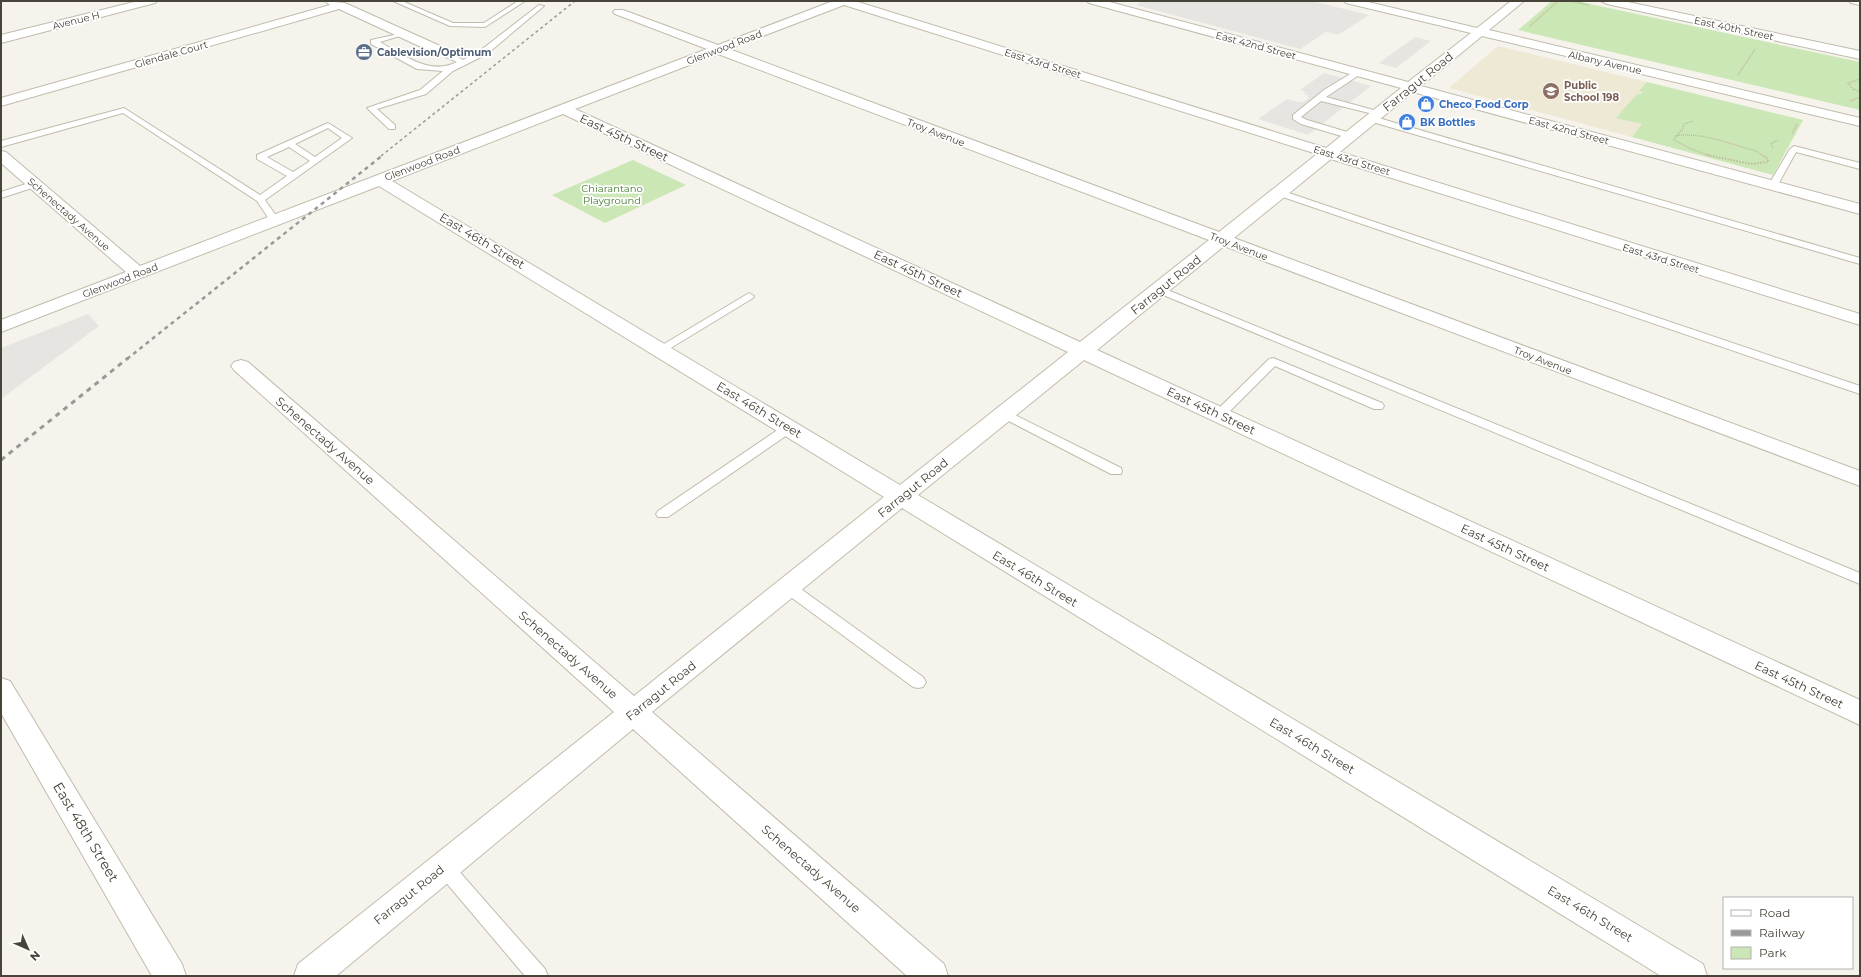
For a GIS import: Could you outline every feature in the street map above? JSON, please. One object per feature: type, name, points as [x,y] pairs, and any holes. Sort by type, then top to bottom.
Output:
[{"type":"street","name":"Avenue H","points":[[1,39],[151,1]]},
{"type":"street","name":"Glenwood Road","points":[[1,326],[844,1]]},
{"type":"street","name":"East 43rd Street","points":[[844,1],[1860,320]]},
{"type":"street","name":"East 42nd Street","points":[[1093,1],[1860,209]]},
{"type":"street","name":"Albany Avenue","points":[[1350,1],[1860,122]]},
{"type":"street","name":"Farragut Road","points":[[310,976],[902,496],[1518,1]]},
{"type":"street","name":"East 40th Street","points":[[1607,1],[1860,55]]},
{"type":"street","points":[[1855,1],[1860,2]]},
{"type":"street","points":[[336,3],[436,49]]},
{"type":"street","name":"Glendale Court","points":[[1,102],[336,3]]},
{"type":"street","points":[[87,4],[102,13]]},
{"type":"street","name":"Troy Avenue","points":[[619,12],[1860,479]]},
{"type":"street","name":"East 45th Street","points":[[563,109],[1860,713]]},
{"type":"street","name":"Schenectady Avenue","points":[[1,155],[137,273]]},
{"type":"street","name":"East 46th Street","points":[[380,180],[1692,976]]},
{"type":"street","name":"Schenectady Avenue","points":[[241,366],[932,976]]},
{"type":"street","name":"East 48th Street","points":[[1,689],[170,976]]},
{"type":"lane","points":[[396,1],[452,25],[485,25],[522,1]]},
{"type":"lane","points":[[392,127],[371,108],[423,92],[450,69],[484,52],[541,6]]},
{"type":"lane","points":[[401,34],[374,42],[420,67],[450,69]]},
{"type":"lane","points":[[436,49],[464,63]]},
{"type":"lane","points":[[1351,136],[1297,120],[1296,117],[1320,98],[1358,73]]},
{"type":"lane","points":[[1320,98],[1375,117],[1860,261]]},
{"type":"lane","points":[[1,144],[124,110],[260,199],[274,220]]},
{"type":"lane","points":[[260,199],[348,138],[328,125],[260,157],[293,176]]},
{"type":"lane","points":[[289,143],[316,161]]},
{"type":"lane","points":[[1773,186],[1794,149],[1860,166]]},
{"type":"lane","points":[[1,195],[35,184]]},
{"type":"lane","points":[[1280,193],[1860,390]]},
{"type":"lane","points":[[1160,290],[1860,579]]},
{"type":"lane","points":[[660,350],[750,296]]},
{"type":"lane","points":[[1220,415],[1273,361],[1378,406]]},
{"type":"lane","points":[[1005,414],[1116,471]]},
{"type":"lane","points":[[663,514],[789,428]]},
{"type":"lane","points":[[789,588],[918,682]]},
{"type":"lane","points":[[444,867],[538,976]]},
{"type":"path","points":[[1860,80],[1850,81],[1848,83],[1860,92]]},
{"type":"path","points":[[1856,99],[1860,100]]},
{"type":"path","points":[[1789,138],[1797,122],[1796,120]]},
{"type":"path","points":[[1693,121],[1684,124],[1682,130],[1673,138],[1676,143],[1690,150],[1745,164],[1762,166],[1771,158]]},
{"type":"path","points":[[1676,136],[1697,136],[1752,150],[1765,155],[1768,162]]},
{"type":"path","points":[[1775,152],[1771,143],[1784,140]]},
{"type":"shaded area","points":[[1143,1],[1312,1],[1369,15],[1338,35],[1326,32],[1300,49],[1136,5]]},
{"type":"shaded area","points":[[1415,37],[1431,41],[1396,68],[1379,63]]},
{"type":"shaded area","name":"Public School 198","points":[[1498,46],[1647,82],[1640,91],[1643,92],[1641,95],[1617,117],[1642,124],[1632,137],[1449,88]]},
{"type":"shaded area","points":[[1324,73],[1371,86],[1308,135],[1258,119],[1287,99],[1299,102],[1305,101],[1309,98],[1307,97],[1308,95],[1304,94],[1306,92],[1300,90]]},
{"type":"shaded area","points":[[88,314],[99,326],[1,399],[1,348]]},
{"type":"green space","points":[[1552,1],[1576,1],[1860,62],[1860,110],[1518,30]]},
{"type":"green space","points":[[1647,82],[1803,120],[1773,175],[1632,137],[1642,124],[1616,118],[1637,94],[1641,94],[1643,92],[1639,91]]},
{"type":"green space","name":"Chiarantano Playground","points":[[633,160],[686,185],[605,223],[552,195]]},
{"type":"railway","points":[[381,156],[575,1]]},
{"type":"railway","points":[[127,359],[383,155]]},
{"type":"railway","points":[[1,460],[128,358]]},
{"type":"place","name":"Cablevision/Optimum","points":[[364,52]]},
{"type":"place","name":"Public School 198","points":[[1551,91]]},
{"type":"place","name":"Checo Food Corp","points":[[1426,104]]},
{"type":"place","name":"BK Bottles","points":[[1407,122]]}]
